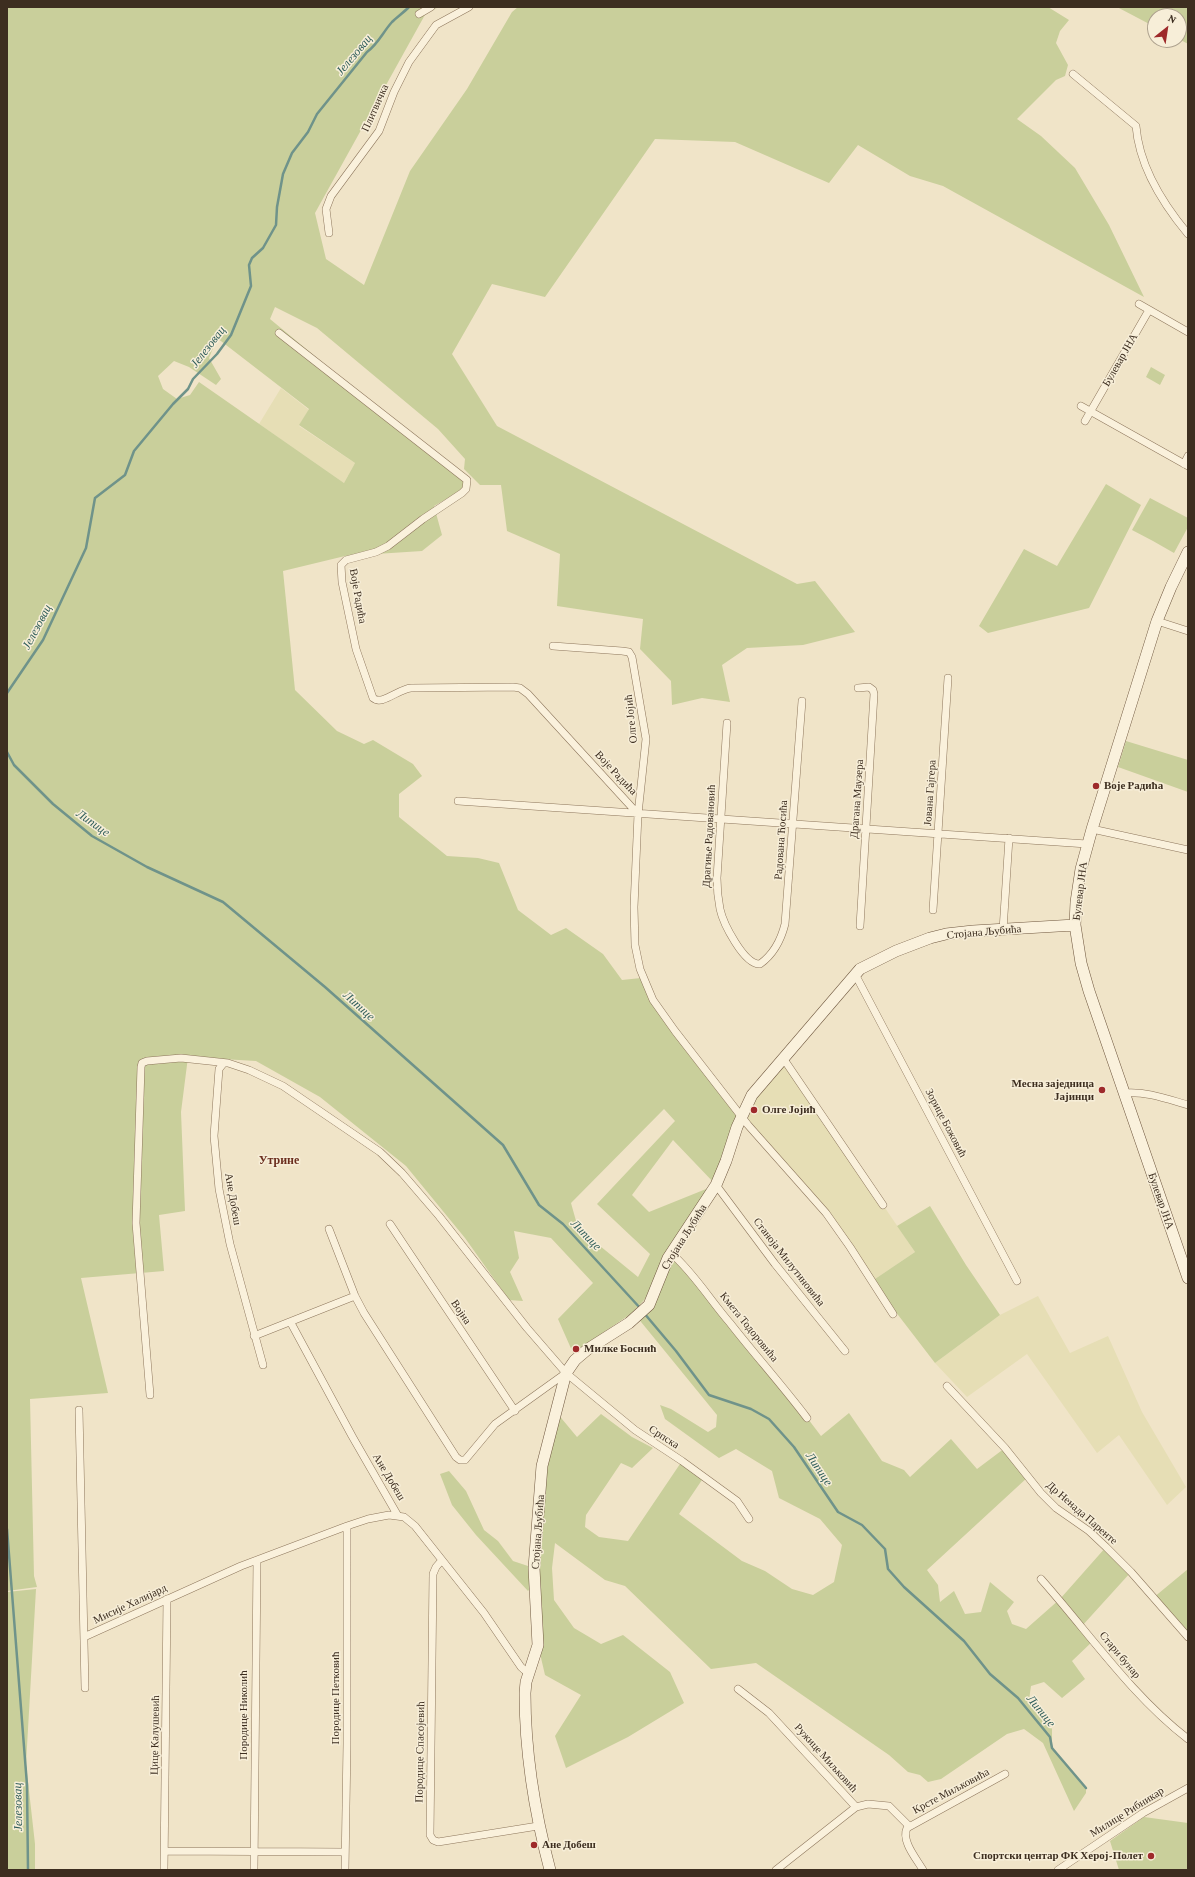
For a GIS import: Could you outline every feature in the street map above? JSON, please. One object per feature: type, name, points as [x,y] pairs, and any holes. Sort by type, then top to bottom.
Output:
[{"type":"street","points":[[418,14],[431,7]]},
{"type":"street","name":"Плитвичка","points":[[329,233],[326,209],[331,196],[380,131],[394,92],[409,62],[436,25],[469,7]]},
{"type":"street","points":[[1073,74],[1136,126],[1136,135],[1148,170],[1167,205],[1188,234]]},
{"type":"street","points":[[1138,304],[1188,332]]},
{"type":"street","name":"Булевар ЈНА","points":[[1085,421],[1149,310]]},
{"type":"street","name":"Воје Радића","points":[[279,333],[467,480],[466,489],[462,493],[423,519],[388,546],[376,552],[346,560],[341,565],[342,582],[356,649],[373,698],[377,701],[381,701],[397,692],[411,688],[520,688],[528,694],[638,814]]},
{"type":"street","points":[[1081,406],[1186,465],[1188,456]]},
{"type":"street","name":"Булевар ЈНА","points":[[1188,552],[1157,621],[1092,829],[1079,880],[1075,926],[1081,963],[1188,1278]]},
{"type":"street","points":[[1157,621],[1188,632]]},
{"type":"street","name":"Олге Јојић","points":[[553,646],[622,651],[629,652],[632,657],[646,739],[638,814],[634,926],[635,945],[640,969],[653,1000],[665,1018],[741,1116],[826,1213],[850,1247],[893,1314]]},
{"type":"street","name":"Јована Гајгера","points":[[933,910],[948,678]]},
{"type":"street","name":"Драгана Маузера","points":[[858,688],[869,687],[873,690],[874,694],[860,926]]},
{"type":"street","name":"Радована Ћосића","points":[[753,963],[760,964],[767,959],[775,948],[783,932],[786,918],[802,702]]},
{"type":"street","name":"Драгиње Радовановић","points":[[727,723],[717,878],[720,910],[736,943],[753,963]]},
{"type":"street","name":"Воје Радића","points":[[458,801],[792,825],[1088,844]]},
{"type":"street","points":[[1092,829],[1188,850]]},
{"type":"street","points":[[1003,930],[1009,838]]},
{"type":"street","name":"Стојана Љубића","points":[[550,1870],[538,1826],[529,1775],[526,1743],[525,1693],[538,1645],[534,1568],[542,1466],[566,1373],[575,1360],[588,1349],[643,1311],[671,1253],[716,1185],[741,1116],[752,1095],[855,974],[881,958],[930,938],[959,932],[1075,926]]},
{"type":"street","name":"Зорице Божовић","points":[[855,974],[1017,1281]]},
{"type":"street","name":"Српска","points":[[150,1395],[136,1223],[140,1073],[142,1063],[147,1060],[181,1058],[223,1064],[228,1063],[249,1070],[283,1086],[384,1155],[438,1216],[526,1328],[566,1373],[635,1430],[682,1461],[736,1501],[749,1519]]},
{"type":"street","points":[[783,1058],[883,1205]]},
{"type":"street","name":"Ане Добеш","points":[[223,1064],[219,1069],[215,1106],[214,1136],[217,1173],[227,1230],[263,1366]]},
{"type":"street","points":[[1124,1093],[1136,1092],[1153,1095],[1188,1105]]},
{"type":"street","name":"Станоја Милутиновића","points":[[716,1185],[775,1264],[845,1351]]},
{"type":"street","name":"Војна","points":[[390,1224],[515,1411]]},
{"type":"street","points":[[329,1229],[355,1296],[456,1457],[460,1460],[465,1460],[495,1424],[566,1373]]},
{"type":"street","name":"Кмета Тодоровића","points":[[671,1253],[712,1299],[728,1322],[783,1386],[807,1418]]},
{"type":"street","points":[[254,1336],[291,1323],[355,1296]]},
{"type":"street","name":"Ане Добеш","points":[[291,1323],[348,1429],[398,1516],[412,1523],[484,1613],[521,1668],[529,1674]]},
{"type":"street","name":"Др Ненада Паренте","points":[[947,1386],[1004,1448],[1041,1493],[1056,1508],[1089,1531],[1106,1547],[1188,1638]]},
{"type":"street","name":"Мисије Халијард","points":[[79,1410],[84,1637],[257,1560],[347,1526],[380,1517],[398,1516]]},
{"type":"street","name":"Породице Петковић","points":[[345,1870],[347,1744],[347,1526]]},
{"type":"street","name":"Породице Николић","points":[[254,1870],[257,1560]]},
{"type":"street","name":"Породице Спасојевић","points":[[442,1560],[436,1567],[433,1574],[431,1838],[438,1842],[538,1826]]},
{"type":"street","name":"Стари бунар","points":[[1041,1579],[1145,1701],[1188,1739]]},
{"type":"street","name":"Цице Калушевић","points":[[164,1870],[166,1851],[167,1599]]},
{"type":"street","points":[[84,1637],[85,1688]]},
{"type":"street","name":"Ружице Миљковић","points":[[738,1690],[770,1713],[856,1807],[776,1870]]},
{"type":"street","name":"Крсте Миљковића","points":[[923,1870],[905,1836],[909,1826],[1005,1774]]},
{"type":"street","name":"Милице Рибникар","points":[[1058,1870],[1143,1813],[1188,1788]]},
{"type":"street","points":[[856,1807],[868,1804],[889,1806],[909,1826]]},
{"type":"street","points":[[166,1851],[345,1852]]},
{"type":"shaded area","points":[[281,388],[309,410],[299,426],[355,463],[344,483],[259,424]]},
{"type":"shaded area","points":[[783,1058],[915,1252],[872,1281],[850,1247],[741,1116]]},
{"type":"shaded area","points":[[1038,1296],[1070,1353],[1108,1336],[1142,1412],[1186,1487],[1167,1505],[1119,1435],[1097,1453],[1027,1354],[967,1397],[935,1363],[1000,1315]]},
{"type":"green space","points":[[7,7],[439,7],[426,13],[315,213],[326,259],[364,285],[410,171],[467,89],[512,12],[518,7],[1048,7],[1069,20],[1060,31],[1056,43],[1068,65],[1065,76],[1056,80],[1017,119],[1041,136],[1075,168],[1109,225],[1144,297],[943,186],[910,176],[858,145],[829,183],[735,142],[655,139],[545,297],[492,284],[452,354],[497,426],[797,584],[815,581],[855,632],[803,645],[747,648],[722,665],[730,702],[702,698],[672,705],[671,681],[640,649],[643,619],[557,606],[560,554],[507,531],[501,485],[480,485],[464,469],[465,459],[438,429],[317,328],[275,307],[270,319],[464,480],[464,489],[434,506],[442,535],[422,551],[345,556],[283,571],[295,690],[337,731],[364,744],[373,740],[413,764],[422,776],[399,794],[399,817],[447,856],[478,858],[499,863],[518,910],[551,935],[566,928],[603,954],[622,980],[641,978],[665,1018],[741,1116],[716,1185],[672,1253],[783,1386],[821,1436],[849,1413],[882,1461],[904,1470],[910,1477],[951,1439],[977,1469],[1005,1448],[1028,1477],[927,1570],[938,1585],[940,1602],[954,1591],[965,1614],[981,1612],[990,1582],[1014,1602],[1007,1611],[1012,1624],[1026,1629],[1060,1599],[1106,1547],[1131,1572],[1082,1626],[1094,1640],[1072,1661],[1085,1679],[1062,1698],[1044,1682],[1031,1686],[1029,1700],[1052,1729],[1052,1748],[1086,1788],[1086,1793],[1074,1811],[1043,1743],[1024,1729],[1007,1734],[941,1779],[928,1782],[920,1775],[908,1772],[889,1755],[756,1663],[711,1669],[625,1586],[605,1580],[555,1543],[552,1568],[554,1600],[574,1628],[601,1644],[623,1635],[670,1672],[684,1703],[628,1737],[566,1768],[555,1736],[581,1695],[545,1675],[538,1645],[535,1583],[528,1591],[476,1535],[452,1505],[440,1474],[449,1471],[466,1491],[484,1530],[498,1541],[513,1561],[534,1568],[542,1466],[557,1413],[577,1437],[601,1414],[632,1437],[653,1448],[632,1468],[621,1463],[586,1515],[585,1527],[599,1537],[628,1541],[682,1461],[704,1477],[679,1514],[742,1561],[765,1571],[792,1589],[813,1595],[834,1582],[842,1545],[820,1519],[779,1498],[772,1471],[736,1449],[719,1458],[665,1419],[660,1405],[671,1409],[708,1432],[716,1427],[717,1415],[637,1317],[650,1303],[664,1266],[645,1299],[632,1313],[573,1353],[558,1319],[593,1283],[551,1238],[514,1231],[519,1258],[510,1272],[523,1301],[509,1300],[465,1238],[406,1166],[320,1097],[256,1061],[188,1057],[181,1112],[185,1211],[159,1215],[164,1271],[81,1278],[108,1393],[30,1399],[34,1576],[37,1587],[7,1591]],"holes":[[[217,338],[309,409],[299,425],[355,463],[344,483],[199,382],[190,395],[177,399],[163,389],[158,376],[174,361],[189,367],[216,385],[221,379],[209,358]],[[664,1109],[675,1121],[597,1204],[650,1254],[638,1277],[578,1228],[571,1203]],[[673,1140],[716,1185],[649,1212],[632,1195]]]},
{"type":"green space","points":[[1117,7],[1188,7],[1188,44],[1187,8],[1147,8],[1147,23]]},
{"type":"green space","points":[[1151,367],[1165,375],[1160,385],[1146,377]]},
{"type":"green space","points":[[1106,484],[1141,505],[1089,608],[988,633],[979,626],[1024,549],[1057,566]]},
{"type":"green space","points":[[1150,498],[1188,518],[1188,527],[1174,553],[1132,530]]},
{"type":"green space","points":[[1126,741],[1188,760],[1188,792],[1118,767]]},
{"type":"green space","points":[[930,1206],[966,1265],[1000,1315],[935,1363],[872,1281],[915,1252],[897,1226]]},
{"type":"green space","points":[[1188,1569],[1188,1630],[1184,1632],[1153,1598]]},
{"type":"green space","points":[[36,1589],[26,1764],[35,1844],[35,1870],[7,1870],[7,1592]]},
{"type":"green space","name":"Спортски центар ФК Херој-Полет","points":[[1144,1817],[1188,1823],[1188,1870],[1119,1870],[1110,1841]]},
{"type":"waterway","name":"Јелезовац","points":[[7,693],[43,640],[86,548],[95,498],[125,475],[134,451],[173,404],[188,389],[193,379],[217,354],[231,335],[251,286],[249,265],[252,258],[263,248],[276,225],[277,207],[283,174],[292,153],[308,132],[317,114],[392,22],[409,7]]},
{"type":"waterway","name":"Липице","points":[[7,752],[14,765],[53,804],[92,836],[147,867],[223,902],[325,987],[503,1145],[539,1205],[563,1224],[641,1309]]},
{"type":"waterway","name":"Липице","points":[[644,1313],[676,1351],[709,1395],[751,1409],[769,1419],[794,1447],[838,1512],[862,1525],[885,1549],[888,1569],[904,1587],[964,1641],[990,1674],[1018,1698],[1050,1737],[1052,1748],[1086,1788]]},
{"type":"waterway","name":"Јелезовац","points":[[7,1529],[27,1785],[28,1870]]},
{"type":"place","name":"Воје Радића","points":[[1096,786]]},
{"type":"place","name":"Месна заједница Јајинци","points":[[1102,1090]]},
{"type":"place","name":"Олге Јојић","points":[[754,1110]]},
{"type":"place","name":"Милке Боснић","points":[[576,1349]]},
{"type":"place","name":"Ане Добеш","points":[[534,1845]]},
{"type":"place","name":"Спортски центар ФК Херој-Полет","points":[[1151,1856]]},
{"type":"district","name":"Утрине","points":[[279,1160]]}]
